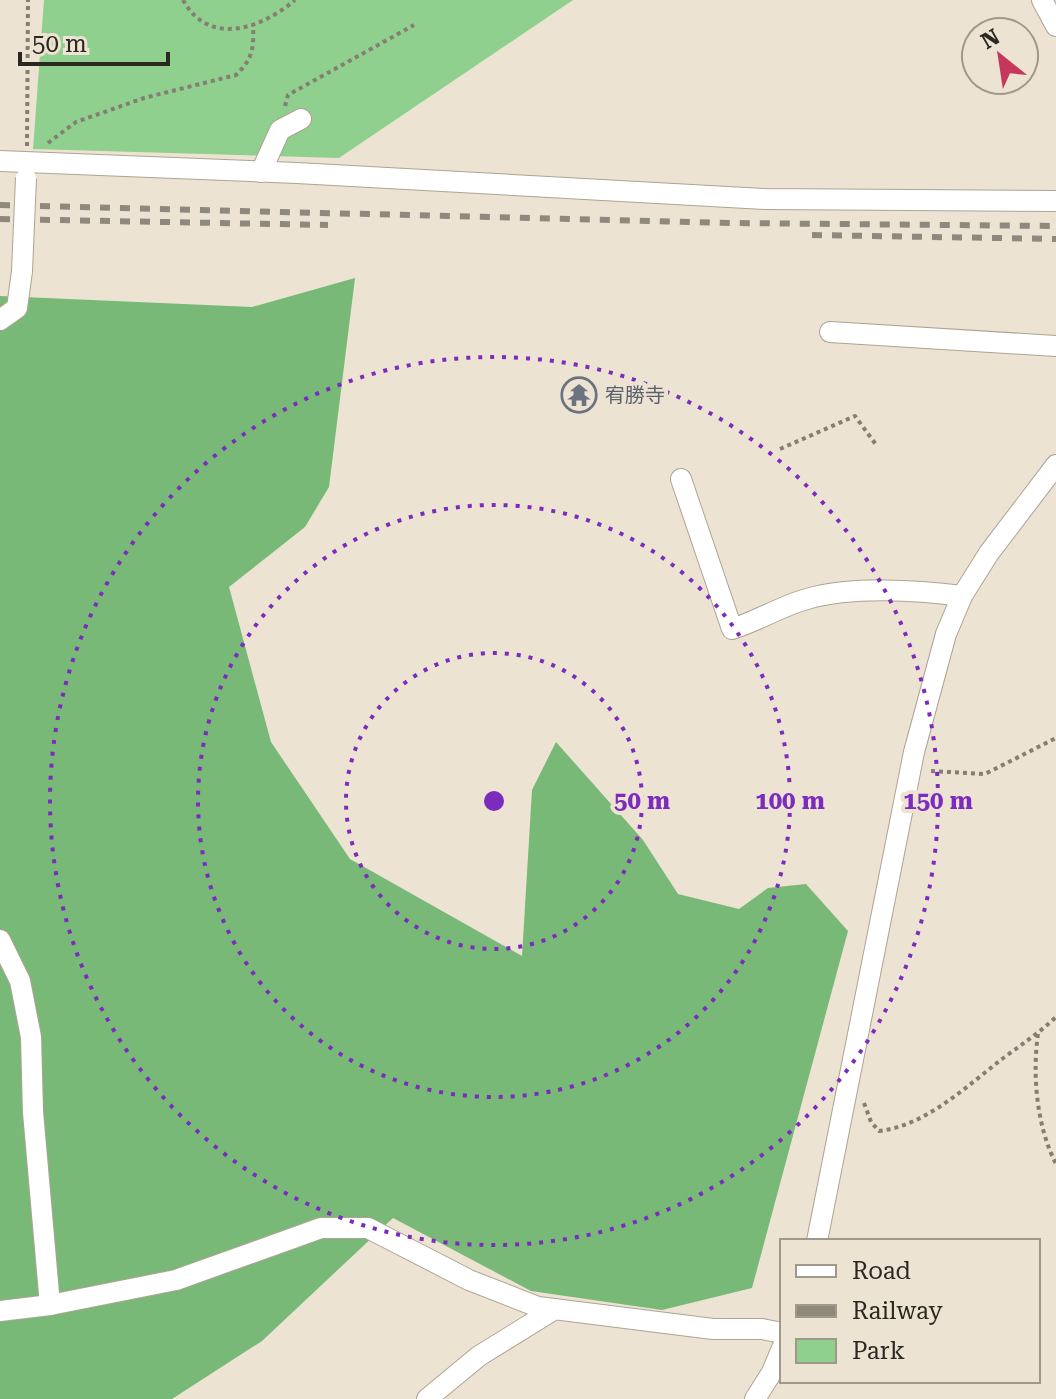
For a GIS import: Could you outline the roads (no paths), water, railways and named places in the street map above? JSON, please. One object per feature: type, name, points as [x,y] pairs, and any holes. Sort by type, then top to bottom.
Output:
[{"type":"street","points":[[1042,0],[1056,26]]},
{"type":"street","points":[[261,172],[280,130],[292,115]]},
{"type":"street","points":[[0,161],[30,167],[261,172],[765,199],[1056,201]]},
{"type":"street","points":[[0,320],[17,308],[30,167]]},
{"type":"street","points":[[830,332],[1056,346]]},
{"type":"street","points":[[817,1239],[911,770],[946,634],[962,596],[989,553],[1056,465]]},
{"type":"street","points":[[681,479],[732,629],[773,611],[821,596],[902,592],[962,596]]},
{"type":"street","points":[[0,940],[20,981],[31,1037],[33,1112],[50,1305]]},
{"type":"street","points":[[0,1311],[50,1305],[176,1280],[321,1228],[368,1228],[469,1280],[538,1307],[713,1329],[762,1329],[780,1333]]},
{"type":"street","points":[[427,1399],[479,1356],[555,1309]]},
{"type":"street","points":[[755,1399],[780,1353]]},
{"type":"railway","points":[[0,205],[730,223],[1056,226]]},
{"type":"railway","points":[[0,219],[328,225]]},
{"type":"railway","points":[[812,235],[1056,239]]},
{"type":"place","name":"宥勝寺","points":[[579,395]]}]
